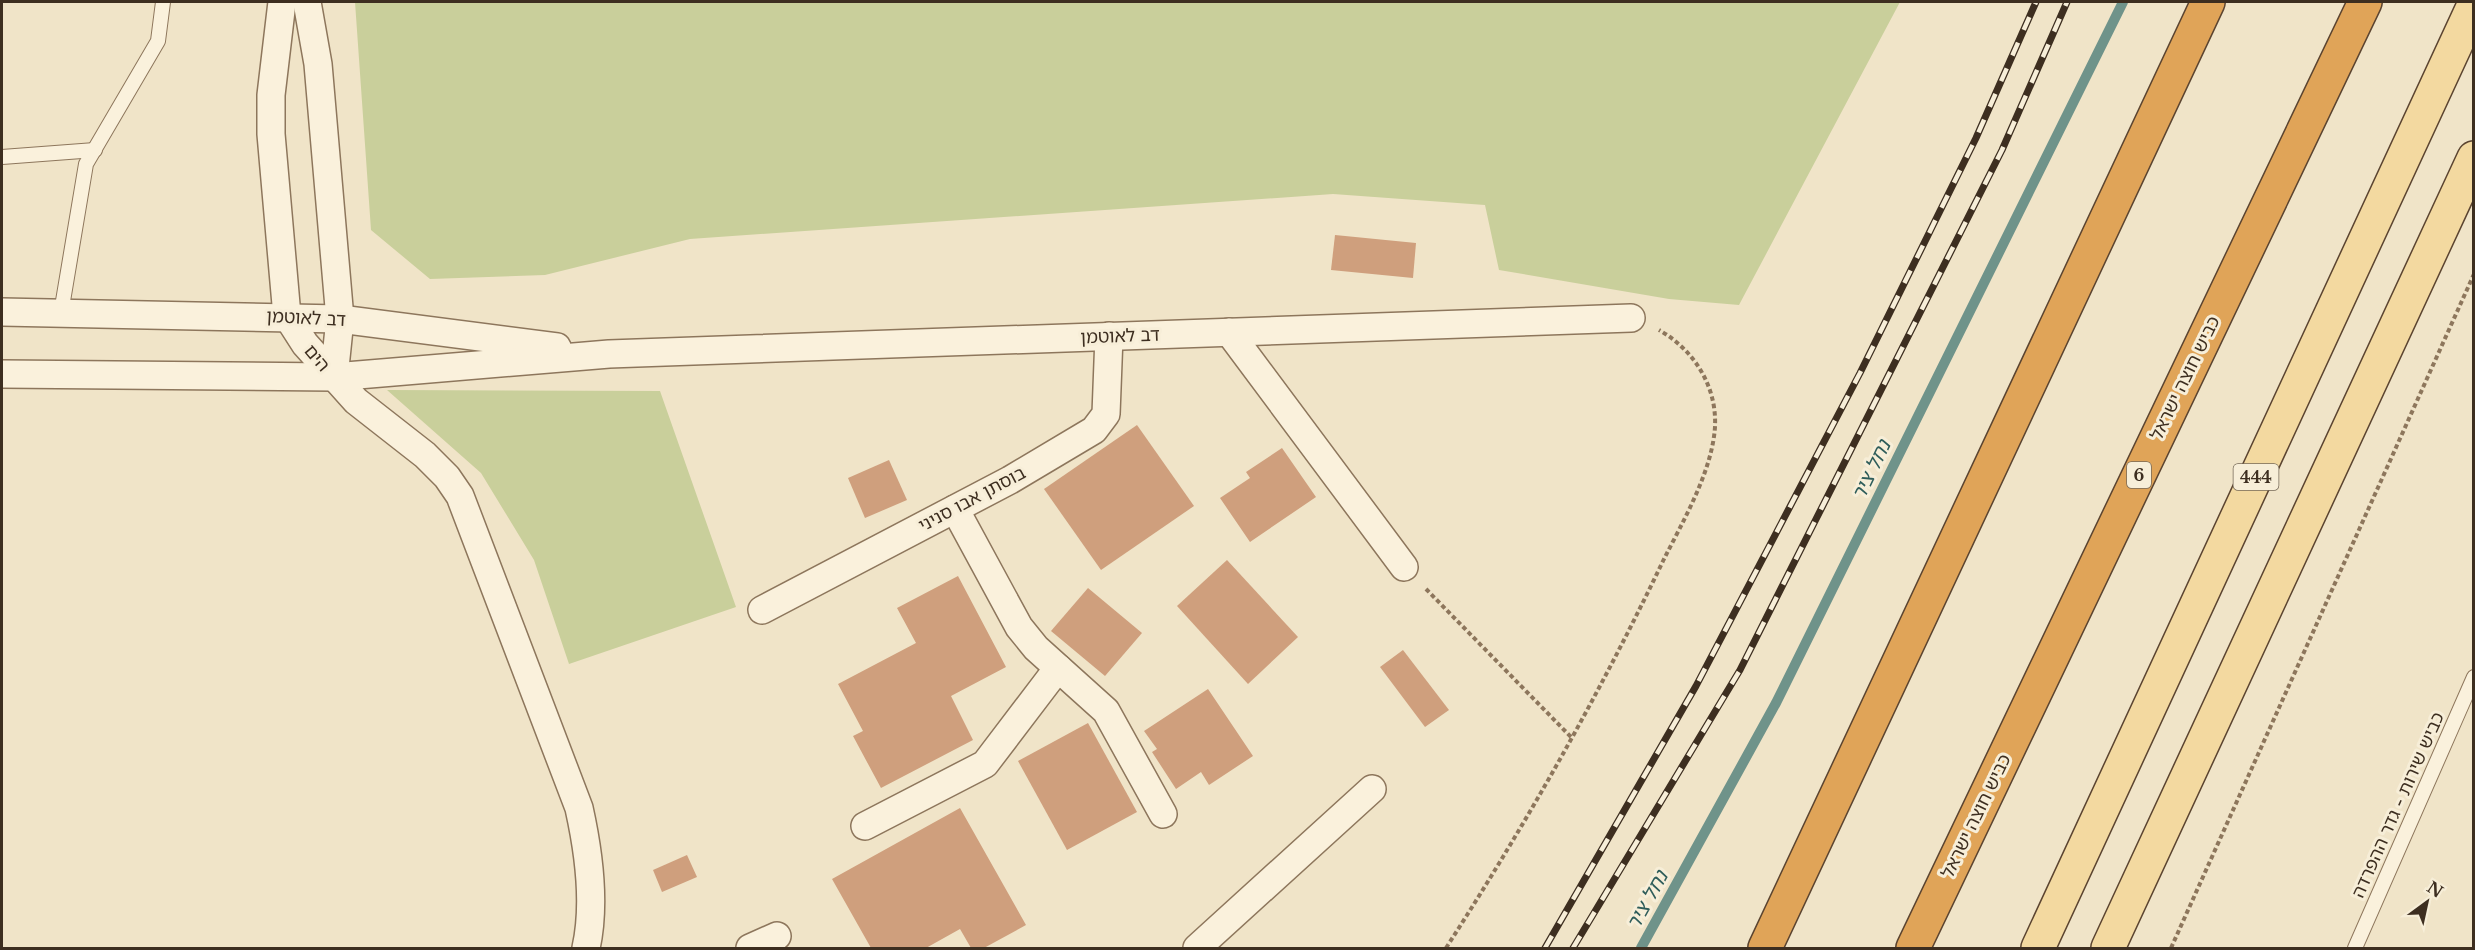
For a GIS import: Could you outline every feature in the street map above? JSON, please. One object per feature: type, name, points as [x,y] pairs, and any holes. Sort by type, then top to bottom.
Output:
[{"type":"highway","points":[[1765,948],[2208,2]]},
{"type":"highway","name":"כביש חוצה ישראל","points":[[1913,948],[2365,2]]},
{"type":"main road","name":"444","points":[[2038,948],[2474,5]]},
{"type":"main road","points":[[2108,948],[2474,158]]},
{"type":"street","name":"הים","points":[[282,2],[271,95],[272,134],[287,316],[305,344],[334,377]]},
{"type":"street","name":"הים","points":[[307,2],[319,74],[340,319],[334,377]]},
{"type":"street","name":"דב לאוטמן","points":[[2,312],[287,316],[340,319],[609,354]]},
{"type":"street","name":"דב לאוטמן","points":[[2,374],[334,377],[609,354],[1631,318]]},
{"type":"street","points":[[1229,332],[1404,567]]},
{"type":"street","name":"בוסתן אבו סניני","points":[[762,610],[1010,480],[1094,430],[1106,414],[1109,336]]},
{"type":"street","points":[[334,377],[370,413],[425,455],[447,477],[460,496],[579,808],[589,856],[589,933],[586,948]]},
{"type":"street","points":[[955,509],[1019,627],[1036,648],[1106,711],[1163,814]]},
{"type":"street","points":[[865,826],[985,764],[1058,668]]},
{"type":"street","points":[[1197,948],[1372,789]]},
{"type":"street","points":[[750,948],[777,936]]},
{"type":"lane","points":[[62,313],[86,164],[158,41],[163,2]]},
{"type":"lane","points":[[2,157],[95,150]]},
{"type":"lane","name":"כביש שירות - גדר ההפרדה","points":[[2355,948],[2474,676]]},
{"type":"path","points":[[2171,948],[2474,274]]},
{"type":"path","points":[[1446,948],[1507,851],[1572,738],[1655,578],[1707,467],[1713,446],[1714,405],[1709,386],[1700,368],[1673,338],[1631,318]]},
{"type":"path","points":[[1404,567],[1572,738]]},
{"type":"green space","points":[[355,2],[1900,2],[1739,305],[1669,299],[1499,270],[1485,205],[1333,194],[690,239],[545,275],[430,279],[371,230]]},
{"type":"green space","points":[[387,390],[660,391],[736,607],[569,664],[534,560],[481,473]]},
{"type":"building","points":[[1335,235],[1416,243],[1413,278],[1331,270]]},
{"type":"building","points":[[1137,425],[1194,506],[1101,570],[1044,489]]},
{"type":"building","points":[[1282,448],[1316,497],[1250,542],[1220,498],[1250,478],[1246,472]]},
{"type":"building","points":[[889,460],[907,500],[865,518],[848,478]]},
{"type":"building","points":[[1227,560],[1298,637],[1248,684],[1177,606]]},
{"type":"building","points":[[958,576],[1006,667],[951,696],[973,740],[881,788],[853,736],[863,731],[838,684],[916,643],[897,608]]},
{"type":"building","points":[[1088,588],[1142,633],[1105,676],[1051,631]]},
{"type":"building","points":[[1403,650],[1449,710],[1425,727],[1380,667]]},
{"type":"building","points":[[1208,689],[1253,756],[1209,785],[1201,772],[1176,789],[1152,752],[1157,749],[1144,731]]},
{"type":"building","points":[[1088,723],[1137,812],[1067,850],[1018,761]]},
{"type":"building","points":[[960,808],[1026,925],[984,948],[971,948],[960,929],[926,948],[871,948],[832,879]]},
{"type":"building","points":[[687,855],[697,877],[662,892],[653,870]]},
{"type":"waterway","name":"נחל ציר","points":[[1641,948],[1776,703],[2123,2]]},
{"type":"railway","points":[[1545,948],[1696,686],[1860,373],[1976,138],[2036,2]]},
{"type":"railway","points":[[1573,948],[1740,670],[2002,150],[2067,2]]}]
